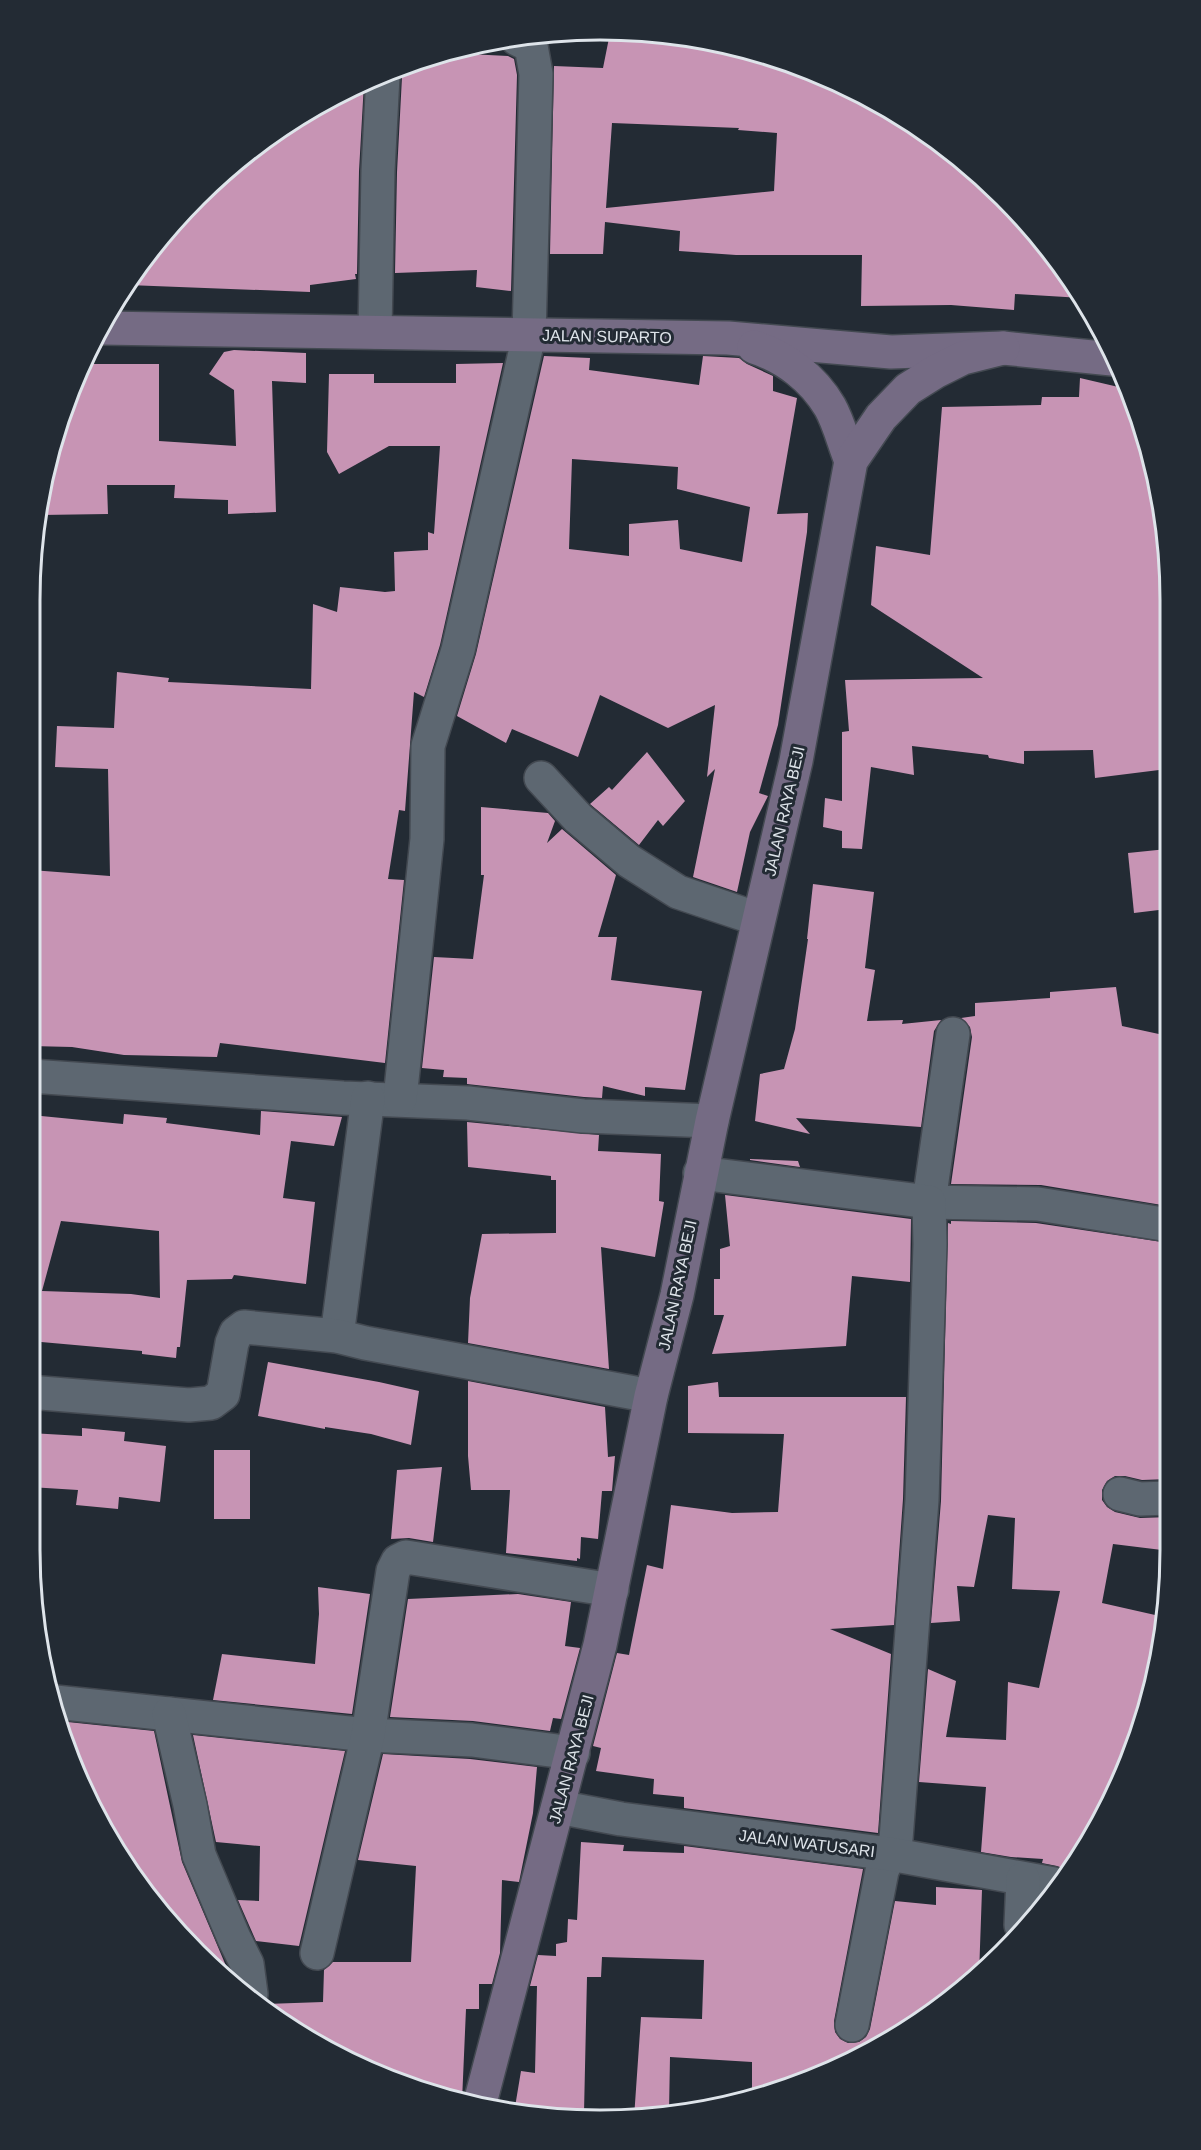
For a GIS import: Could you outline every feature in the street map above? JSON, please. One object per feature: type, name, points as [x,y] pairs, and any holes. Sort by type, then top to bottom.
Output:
[{"type":"street","points":[[400,1099],[427,839],[428,746],[458,650],[528,335],[536,74],[531,46],[529,45]]},
{"type":"street","points":[[375,332],[378,171],[383,85]]},
{"type":"street","name":"JALAN SUPARTO","points":[[112,328],[728,338],[891,352],[1003,348],[1105,358]]},
{"type":"street","points":[[728,338],[774,354],[804,375],[830,407],[851,461]]},
{"type":"street","points":[[851,461],[881,417],[908,389],[963,358],[1003,348]]},
{"type":"street","name":"JALAN RAYA BEJI","points":[[482,2097],[573,1753],[612,1590],[651,1396],[677,1294],[700,1173],[796,761],[851,461]]},
{"type":"street","points":[[541,778],[578,818],[629,861],[678,892],[758,920]]},
{"type":"street","points":[[852,2025],[882,1871],[896,1839],[922,1500],[930,1244],[928,1202],[953,1034]]},
{"type":"street","points":[[40,1077],[468,1103],[583,1116],[712,1121]]},
{"type":"street","points":[[337,1336],[368,1098]]},
{"type":"street","points":[[700,1173],[928,1202],[1038,1204],[1160,1224]]},
{"type":"street","points":[[41,1393],[189,1405],[211,1403],[223,1394],[232,1343],[236,1333],[244,1327],[337,1336],[651,1396]]},
{"type":"street","points":[[1120,1494],[1140,1499],[1160,1498]]},
{"type":"street","points":[[317,1953],[368,1735],[393,1571],[398,1561],[406,1557],[612,1590]]},
{"type":"street","points":[[62,1703],[368,1735],[472,1740],[573,1753]]},
{"type":"street","points":[[169,1714],[199,1855],[247,1964],[250,1986]]},
{"type":"street","name":"JALAN WATUSARI","points":[[558,1807],[621,1819],[890,1854],[1039,1881]]},
{"type":"street","points":[[1025,1915],[1039,1881]]},
{"type":"building","points":[[609,40],[637,42],[710,51],[781,70],[815,83],[848,98],[912,135],[970,179],[1022,231],[1071,297],[1015,294],[1014,310],[951,305],[861,306],[862,255],[736,255],[679,251],[680,231],[605,222],[603,254],[550,254],[554,66],[603,68]],"holes":[[[612,123],[739,128],[738,130],[777,133],[774,191],[606,208]]]},
{"type":"building","points":[[477,54],[508,56],[514,59],[517,75],[511,291],[476,287],[477,270],[395,273],[402,77]]},
{"type":"building","points":[[363,93],[356,279],[310,285],[310,292],[138,285],[179,231],[231,179],[289,135]]},
{"type":"building","points":[[234,350],[306,353],[306,383],[272,381],[276,512],[228,514],[228,500],[174,498],[175,485],[107,485],[108,514],[47,515],[70,420],[93,364],[159,364],[159,441],[236,446],[234,390],[209,374],[224,352]]},
{"type":"building","points":[[544,356],[590,358],[589,370],[699,385],[703,356],[739,358],[773,376],[773,391],[797,398],[777,514],[808,513],[807,532],[778,725],[759,793],[768,796],[750,832],[737,892],[693,877],[715,769],[707,777],[715,705],[668,728],[600,695],[578,757],[512,729],[506,743],[457,716],[476,654]],"holes":[[[572,459],[678,467],[677,489],[750,507],[742,562],[680,549],[678,520],[629,524],[629,556],[569,549]]]},
{"type":"building","points":[[503,363],[440,645],[424,697],[414,692],[405,811],[399,810],[388,879],[404,880],[385,1063],[220,1043],[217,1057],[124,1055],[72,1047],[40,1046],[40,871],[110,876],[108,769],[55,767],[57,726],[114,728],[117,672],[169,678],[168,682],[311,689],[313,604],[337,612],[340,587],[395,591],[394,552],[428,550],[428,532],[434,534],[440,446],[389,446],[339,474],[327,452],[329,374],[374,374],[374,383],[456,383],[456,364]]},
{"type":"building","points":[[1080,378],[1118,387],[1131,420],[1150,491],[1159,564],[1160,770],[1095,778],[1093,750],[1024,751],[1024,764],[989,758],[988,755],[912,746],[914,775],[871,767],[862,849],[842,848],[842,831],[823,827],[825,798],[842,801],[842,732],[849,731],[845,680],[983,678],[871,605],[876,546],[930,555],[942,407],[1041,405],[1042,397],[1079,397]]},
{"type":"building","points":[[647,752],[685,801],[663,826],[658,820],[639,845],[590,804],[609,787],[612,790]]},
{"type":"building","points":[[481,807],[548,813],[555,821],[547,843],[562,829],[616,875],[598,937],[617,937],[611,980],[702,991],[685,1090],[645,1087],[645,1096],[603,1086],[602,1098],[584,1097],[467,1084],[467,1078],[443,1077],[444,1070],[422,1068],[434,957],[473,959],[484,875],[481,875]]},
{"type":"building","points":[[1160,850],[1160,910],[1134,913],[1128,853]]},
{"type":"building","points":[[813,884],[874,892],[865,968],[875,970],[867,1021],[903,1020],[902,1024],[941,1020],[934,1031],[921,1127],[796,1118],[810,1134],[755,1121],[760,1074],[784,1069],[795,1029],[808,939]]},
{"type":"building","points":[[1116,987],[1122,1026],[1160,1034],[1160,1205],[1041,1185],[951,1184],[972,1037],[970,1027],[961,1018],[975,1016],[975,1003],[1050,998],[1050,992]]},
{"type":"building","points":[[261,1111],[342,1117],[334,1146],[291,1141],[283,1198],[315,1202],[306,1284],[234,1275],[232,1279],[187,1280],[180,1347],[177,1347],[176,1358],[142,1354],[142,1351],[40,1342],[40,1116],[123,1124],[124,1114],[167,1118],[166,1123],[260,1135]],"holes":[[[61,1221],[159,1231],[160,1298],[131,1294],[42,1291]]]},
{"type":"building","points":[[467,1122],[599,1135],[598,1151],[661,1154],[659,1201],[664,1202],[655,1257],[601,1247],[609,1369],[468,1343],[470,1298],[482,1234],[556,1233],[556,1180],[551,1180],[551,1176],[468,1167]]},
{"type":"building","points":[[750,1160],[798,1161],[800,1167]]},
{"type":"building","points":[[725,1195],[911,1219],[910,1282],[852,1276],[846,1346],[712,1354],[724,1315],[714,1315],[714,1279],[720,1279],[720,1249],[730,1246]]},
{"type":"building","points":[[951,1221],[1036,1223],[1160,1242],[1160,1479],[1142,1480],[1115,1476],[1107,1481],[1102,1490],[1102,1500],[1115,1512],[1140,1518],[1160,1517],[1160,1550],[1113,1544],[1102,1603],[1157,1615],[1156,1623],[1141,1694],[1118,1764],[1085,1830],[1061,1868],[1042,1863],[1043,1859],[981,1852],[986,1787],[919,1782],[928,1669],[956,1681],[946,1737],[1006,1740],[1008,1682],[1039,1688],[1060,1591],[1012,1589],[1015,1518],[988,1515],[974,1587],[957,1586],[960,1621],[931,1623],[941,1501],[948,1223],[951,1224]]},
{"type":"building","points":[[268,1362],[419,1391],[411,1445],[371,1434],[325,1427],[325,1429],[258,1416]]},
{"type":"building","points":[[468,1381],[605,1407],[608,1457],[615,1456],[612,1491],[602,1491],[598,1539],[581,1537],[580,1559],[577,1558],[577,1561],[506,1553],[510,1490],[471,1490],[468,1456]]},
{"type":"building","points":[[718,1382],[719,1397],[906,1397],[903,1499],[894,1625],[830,1629],[891,1654],[878,1833],[684,1808],[684,1797],[653,1794],[654,1779],[596,1771],[601,1748],[593,1746],[617,1653],[629,1655],[647,1565],[663,1569],[671,1505],[732,1513],[778,1512],[784,1434],[688,1433],[688,1386]]},
{"type":"building","points":[[82,1428],[125,1432],[124,1441],[166,1446],[160,1502],[119,1497],[118,1509],[76,1505],[78,1490],[40,1488],[40,1434],[82,1436]]},
{"type":"building","points":[[214,1450],[250,1450],[250,1519],[214,1519]]},
{"type":"building","points":[[442,1467],[433,1542],[409,1538],[391,1539],[397,1470]]},
{"type":"building","points":[[318,1587],[370,1594],[352,1714],[213,1700],[222,1654],[315,1664],[319,1614]]},
{"type":"building","points":[[518,1594],[571,1602],[565,1646],[580,1648],[561,1719],[553,1718],[550,1731],[473,1721],[390,1717],[408,1599]]},
{"type":"building","points":[[68,1722],[154,1731],[182,1862],[226,1966],[179,1919],[135,1861],[98,1797]]},
{"type":"building","points":[[193,1735],[345,1751],[299,1946],[256,1941],[238,1900],[259,1901],[260,1846],[216,1842]]},
{"type":"building","points":[[383,1754],[470,1759],[537,1767],[533,1813],[519,1882],[502,1880],[500,1953],[492,1984],[479,1984],[479,2009],[466,2009],[462,2092],[420,2080],[353,2052],[273,2004],[323,2002],[324,1970],[333,1962],[411,1962],[416,1866],[358,1860]]},
{"type":"building","points":[[581,1842],[624,1845],[623,1851],[684,1853],[684,1846],[863,1869],[834,2021],[835,2032],[840,2039],[848,2043],[859,2042],[866,2037],[870,2029],[895,1901],[936,1905],[936,1887],[982,1890],[979,1962],[912,2015],[848,2052],[781,2080],[752,2088],[752,2062],[670,2057],[669,2105],[635,2108],[641,2017],[702,2019],[704,1960],[602,1957],[601,1977],[587,1977],[584,2109],[516,2103],[521,2071],[535,2073],[537,1986],[530,1986],[538,1955],[556,1956],[556,1944],[567,1942],[568,1919],[577,1920]]}]
